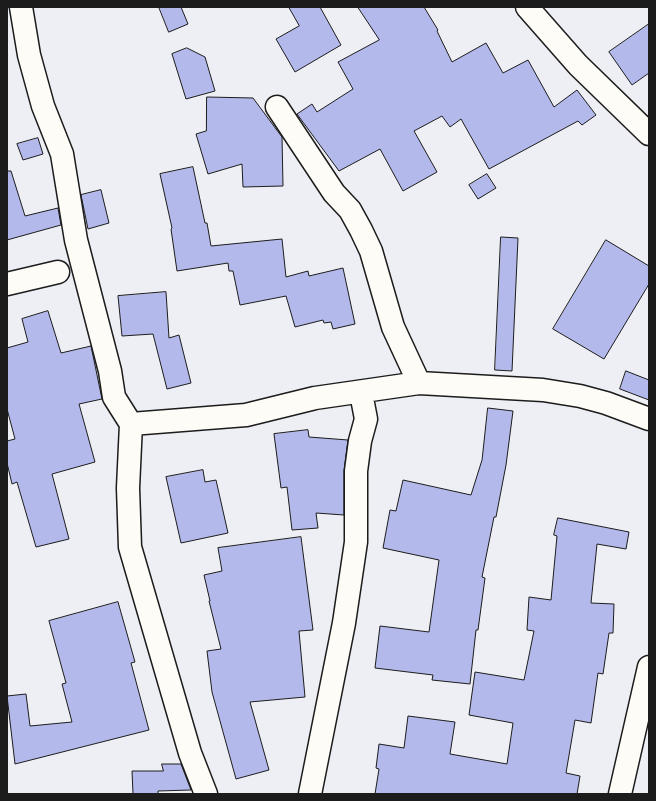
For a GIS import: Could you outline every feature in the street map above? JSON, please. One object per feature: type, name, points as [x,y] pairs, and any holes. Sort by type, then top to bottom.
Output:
[{"type":"street","points":[[21,7],[29,55],[43,106],[62,154],[76,240],[110,371],[114,397],[131,424],[128,488],[130,547],[190,753],[206,794]]},
{"type":"street","points":[[527,7],[578,65],[649,134]]},
{"type":"street","points":[[277,108],[334,193],[350,210],[361,230],[371,251],[393,327],[419,383]]},
{"type":"street","points":[[7,284],[58,272]]},
{"type":"street","points":[[131,424],[246,415],[315,398],[361,393],[419,383],[543,390],[580,396],[606,403],[649,419]]},
{"type":"street","points":[[310,794],[344,623],[356,542],[356,470],[360,441],[366,419],[361,393]]},
{"type":"street","points":[[620,794],[649,667]]},
{"type":"building","points":[[159,7],[181,7],[188,24],[169,32]]},
{"type":"building","points":[[289,7],[320,7],[341,45],[295,72],[276,39],[299,26]]},
{"type":"building","points":[[358,7],[424,7],[438,30],[437,31],[452,62],[486,43],[503,73],[528,60],[554,107],[577,90],[596,115],[582,125],[578,121],[489,169],[461,119],[450,127],[442,116],[414,131],[437,172],[403,191],[380,149],[339,171],[297,114],[312,104],[317,112],[353,89],[338,62],[379,40]]},
{"type":"building","points":[[649,24],[649,73],[632,85],[609,52]]},
{"type":"building","points":[[187,48],[205,57],[215,91],[186,99],[172,54]]},
{"type":"building","points":[[207,97],[253,98],[282,137],[283,186],[243,187],[242,164],[208,174],[196,134],[206,131]]},
{"type":"building","points":[[38,138],[43,154],[23,160],[17,144]]},
{"type":"building","points":[[193,167],[205,223],[207,223],[211,246],[282,239],[286,277],[308,271],[309,276],[343,268],[355,324],[333,329],[331,322],[324,323],[323,320],[295,327],[286,296],[240,305],[233,271],[229,271],[228,263],[177,271],[172,228],[160,174]]},
{"type":"building","points":[[7,171],[11,171],[25,216],[58,208],[61,225],[7,240]]},
{"type":"building","points":[[487,174],[496,188],[478,199],[469,185]]},
{"type":"building","points":[[101,190],[109,223],[88,229],[81,195]]},
{"type":"building","points":[[501,237],[518,238],[512,371],[495,370]]},
{"type":"building","points":[[606,240],[649,266],[649,284],[604,359],[553,329]]},
{"type":"building","points":[[166,292],[169,338],[179,335],[191,383],[167,389],[153,334],[122,336],[118,296]]},
{"type":"building","points":[[48,311],[61,353],[91,346],[102,399],[79,404],[95,462],[52,474],[69,539],[36,547],[17,482],[12,484],[7,463],[7,441],[15,439],[7,409],[7,348],[28,342],[22,319]]},
{"type":"building","points":[[626,371],[649,380],[649,400],[620,389]]},
{"type":"building","points":[[488,408],[513,411],[506,465],[482,577],[485,578],[478,630],[476,630],[470,684],[432,680],[433,675],[375,668],[380,626],[429,632],[439,560],[383,548],[390,510],[396,511],[403,480],[471,495],[482,460]]},
{"type":"building","points":[[308,430],[309,437],[348,440],[344,471],[344,515],[316,513],[318,528],[292,530],[287,487],[281,488],[274,434]]},
{"type":"building","points":[[203,470],[205,482],[216,480],[228,533],[181,543],[166,477]]},
{"type":"building","points":[[558,518],[629,532],[626,549],[597,544],[591,603],[614,604],[613,633],[609,633],[603,674],[598,673],[591,723],[575,720],[566,773],[580,776],[577,794],[375,794],[379,769],[376,768],[379,744],[404,748],[408,716],[455,722],[450,754],[507,764],[513,723],[469,715],[475,672],[524,680],[534,631],[527,630],[529,597],[551,600],[557,536],[554,535]]},
{"type":"building","points":[[301,537],[313,630],[299,631],[305,697],[250,702],[269,770],[236,779],[212,692],[207,651],[221,649],[204,575],[222,571],[218,548]]},
{"type":"building","points":[[118,602],[135,662],[131,663],[149,730],[15,764],[7,696],[26,694],[30,726],[72,722],[62,684],[66,683],[49,621]]},
{"type":"building","points":[[162,764],[181,764],[191,790],[158,791],[158,794],[133,794],[132,771],[163,771]]}]
